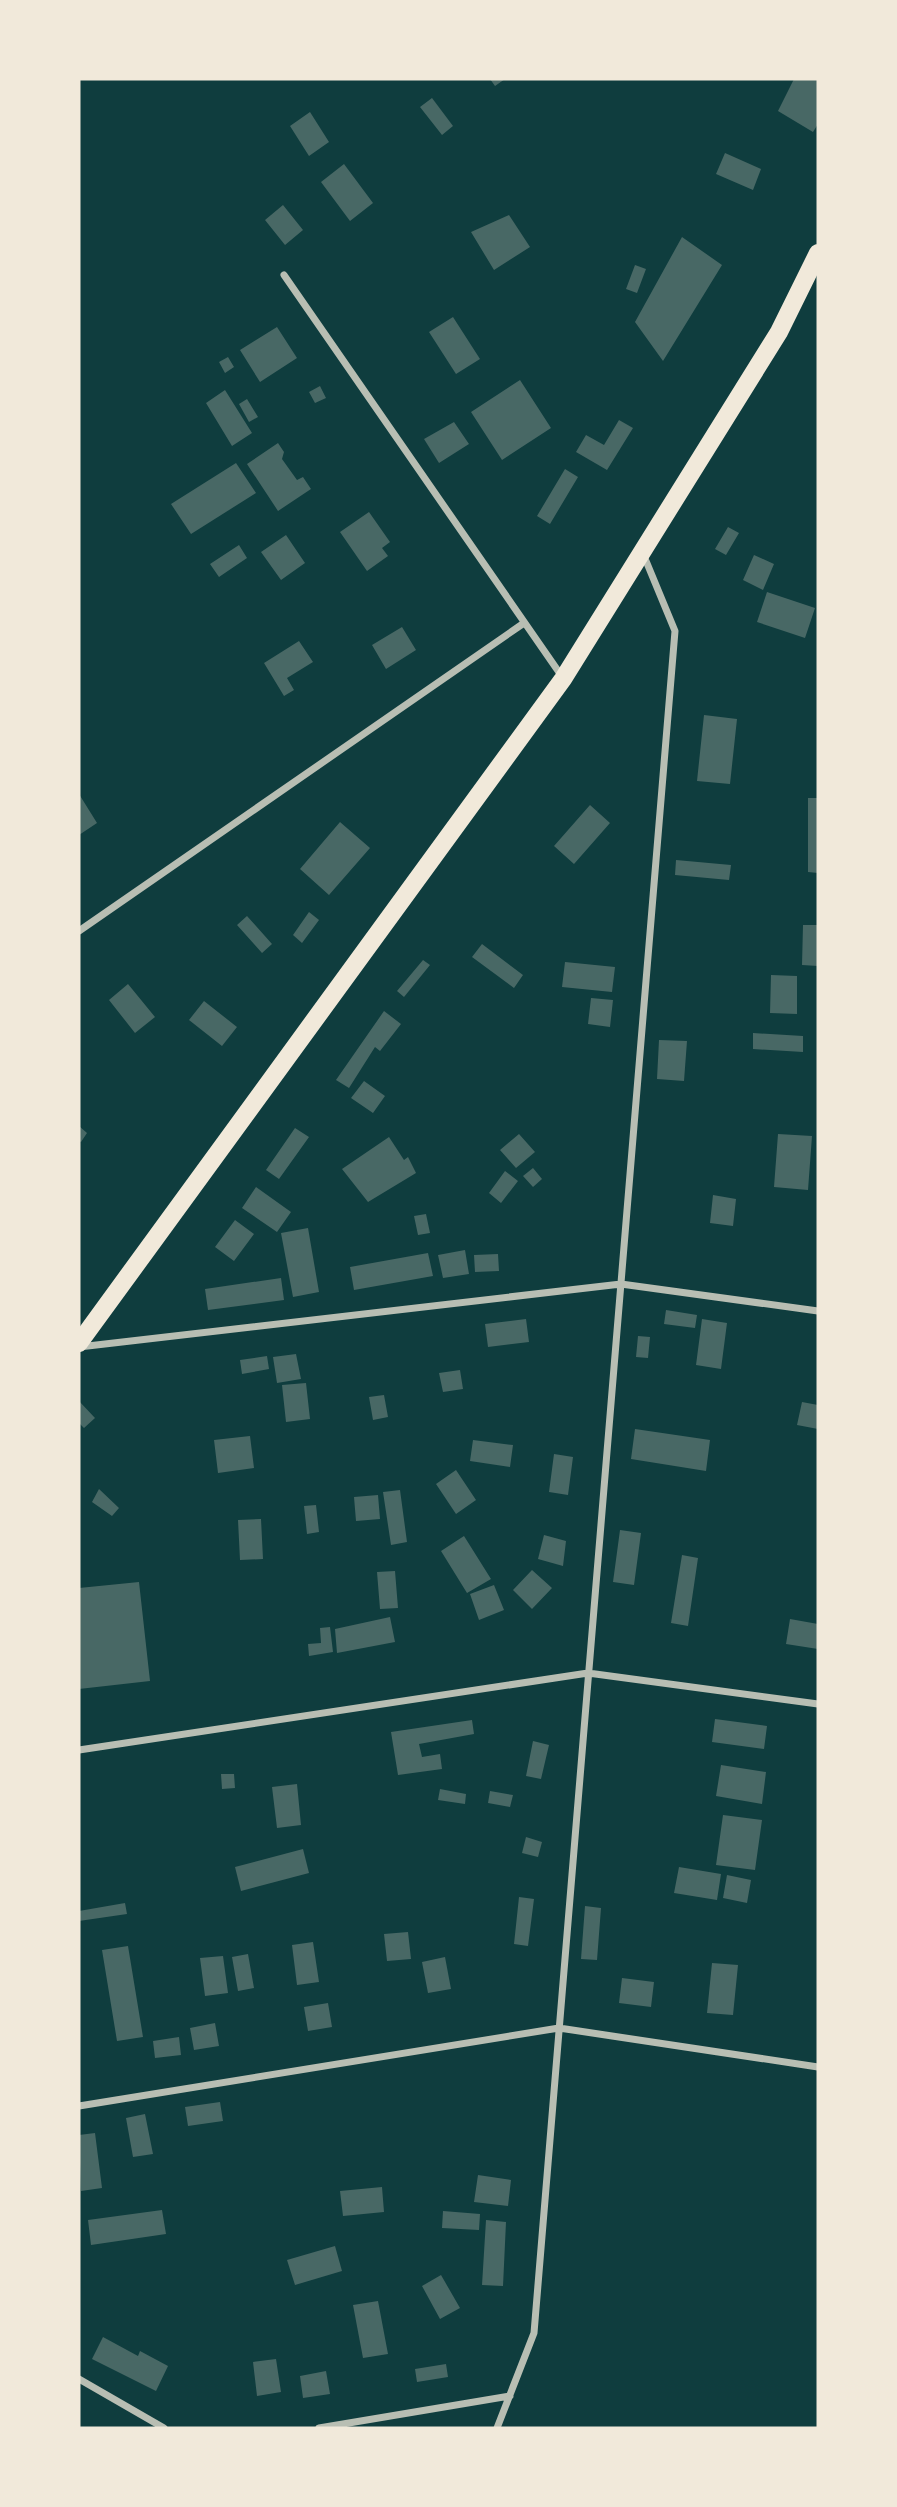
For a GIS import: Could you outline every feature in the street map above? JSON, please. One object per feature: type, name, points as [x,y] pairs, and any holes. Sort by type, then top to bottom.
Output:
[{"type":"main road","points":[[79,1345],[563,679],[779,332],[818,253]]},
{"type":"street","points":[[284,275],[563,679]]},
{"type":"street","points":[[497,2428],[534,2333],[675,631],[642,552]]},
{"type":"street","points":[[79,919],[81,929],[524,623]]},
{"type":"street","points":[[79,1345],[621,1284],[818,1311]]},
{"type":"street","points":[[79,1750],[588,1673],[818,1704]]},
{"type":"street","points":[[79,2106],[559,2028],[818,2067]]},
{"type":"street","points":[[79,2379],[164,2428]]},
{"type":"street","points":[[319,2428],[510,2396]]},
{"type":"building","points":[[490,79],[505,79],[495,86]]},
{"type":"building","points":[[794,79],[818,79],[818,124],[813,132],[778,111]]},
{"type":"building","points":[[432,98],[453,126],[442,135],[420,107]]},
{"type":"building","points":[[310,112],[329,142],[309,156],[290,126]]},
{"type":"building","points":[[725,153],[761,169],[753,190],[716,174]]},
{"type":"building","points":[[344,164],[373,203],[350,221],[321,182]]},
{"type":"building","points":[[283,205],[303,230],[285,245],[265,220]]},
{"type":"building","points":[[509,215],[530,247],[494,270],[471,232]]},
{"type":"building","points":[[682,237],[722,265],[663,361],[635,322]]},
{"type":"building","points":[[635,265],[646,269],[637,293],[626,289]]},
{"type":"building","points":[[453,317],[480,359],[456,374],[429,332]]},
{"type":"building","points":[[277,327],[297,358],[260,382],[240,350]]},
{"type":"building","points":[[228,357],[234,367],[225,373],[219,362]]},
{"type":"building","points":[[520,380],[551,428],[502,460],[471,412]]},
{"type":"building","points":[[320,386],[326,398],[315,403],[309,392]]},
{"type":"building","points":[[225,390],[252,433],[232,446],[206,403]]},
{"type":"building","points":[[247,399],[258,417],[249,422],[239,404]]},
{"type":"building","points":[[619,420],[633,428],[607,470],[576,452],[586,435],[604,445]]},
{"type":"building","points":[[454,422],[469,444],[439,463],[424,439]]},
{"type":"building","points":[[278,443],[284,452],[282,459],[297,480],[303,477],[311,489],[278,511],[247,464]]},
{"type":"building","points":[[236,463],[256,493],[191,534],[171,504]]},
{"type":"building","points":[[565,469],[578,477],[550,524],[537,516]]},
{"type":"building","points":[[369,512],[390,542],[382,548],[388,556],[367,571],[340,532]]},
{"type":"building","points":[[728,527],[739,533],[726,555],[715,549]]},
{"type":"building","points":[[286,535],[305,563],[281,580],[261,552]]},
{"type":"building","points":[[239,545],[247,558],[219,577],[210,564]]},
{"type":"building","points":[[754,555],[774,564],[763,590],[743,580]]},
{"type":"building","points":[[767,592],[815,608],[805,638],[757,622]]},
{"type":"building","points":[[402,627],[416,650],[386,669],[372,645]]},
{"type":"building","points":[[299,641],[313,662],[287,678],[294,690],[284,696],[264,663]]},
{"type":"building","points":[[704,715],[737,719],[730,784],[697,781]]},
{"type":"building","points":[[79,794],[97,823],[79,835]]},
{"type":"building","points":[[808,798],[818,798],[818,873],[808,872]]},
{"type":"building","points":[[590,805],[610,823],[574,864],[554,846]]},
{"type":"building","points":[[340,822],[370,848],[329,895],[300,869]]},
{"type":"building","points":[[676,860],[731,865],[729,880],[675,875]]},
{"type":"building","points":[[309,912],[319,920],[302,943],[293,935]]},
{"type":"building","points":[[247,916],[272,944],[262,953],[237,925]]},
{"type":"building","points":[[803,925],[818,925],[818,966],[802,965]]},
{"type":"building","points":[[482,944],[523,975],[514,988],[472,957]]},
{"type":"building","points":[[423,960],[430,965],[404,997],[397,991]]},
{"type":"building","points":[[565,962],[615,967],[612,992],[562,987]]},
{"type":"building","points":[[771,975],[797,976],[797,1014],[770,1013]]},
{"type":"building","points":[[128,984],[155,1017],[135,1033],[109,1000]]},
{"type":"building","points":[[591,998],[613,1000],[610,1027],[588,1024]]},
{"type":"building","points":[[204,1001],[237,1027],[222,1046],[189,1020]]},
{"type":"building","points":[[384,1011],[401,1024],[380,1051],[375,1047],[349,1088],[336,1080]]},
{"type":"building","points":[[753,1033],[803,1036],[803,1052],[753,1049]]},
{"type":"building","points":[[659,1040],[687,1041],[684,1081],[657,1079]]},
{"type":"building","points":[[364,1081],[385,1096],[373,1113],[351,1098]]},
{"type":"building","points":[[79,1126],[87,1133],[81,1142],[79,1141]]},
{"type":"building","points":[[295,1128],[309,1137],[279,1179],[266,1170]]},
{"type":"building","points":[[519,1134],[535,1152],[516,1168],[500,1150]]},
{"type":"building","points":[[778,1134],[812,1136],[808,1190],[774,1187]]},
{"type":"building","points":[[389,1137],[404,1160],[408,1157],[416,1173],[368,1202],[342,1169]]},
{"type":"building","points":[[533,1168],[542,1179],[533,1187],[523,1176]]},
{"type":"building","points":[[505,1171],[518,1181],[501,1203],[489,1193]]},
{"type":"building","points":[[256,1187],[291,1212],[277,1232],[242,1208]]},
{"type":"building","points":[[713,1195],[736,1199],[733,1226],[710,1223]]},
{"type":"building","points":[[426,1214],[430,1233],[418,1235],[414,1216]]},
{"type":"building","points":[[235,1220],[254,1234],[234,1261],[215,1247]]},
{"type":"building","points":[[308,1228],[319,1292],[293,1297],[281,1233]]},
{"type":"building","points":[[465,1250],[469,1274],[443,1278],[438,1255]]},
{"type":"building","points":[[428,1253],[433,1276],[354,1290],[350,1267]]},
{"type":"building","points":[[498,1254],[499,1271],[475,1272],[474,1255]]},
{"type":"building","points":[[281,1278],[284,1300],[208,1310],[205,1289]]},
{"type":"building","points":[[666,1310],[697,1315],[695,1328],[664,1324]]},
{"type":"building","points":[[526,1319],[529,1342],[488,1347],[485,1324]]},
{"type":"building","points":[[702,1319],[727,1323],[721,1369],[696,1365]]},
{"type":"building","points":[[638,1336],[650,1337],[648,1358],[636,1357]]},
{"type":"building","points":[[296,1354],[301,1379],[277,1383],[273,1357]]},
{"type":"building","points":[[267,1356],[269,1369],[242,1374],[240,1360]]},
{"type":"building","points":[[460,1370],[463,1389],[443,1392],[439,1373]]},
{"type":"building","points":[[306,1383],[310,1419],[286,1422],[282,1385]]},
{"type":"building","points":[[384,1395],[388,1417],[373,1420],[369,1397]]},
{"type":"building","points":[[79,1401],[95,1418],[84,1428],[79,1423]]},
{"type":"building","points":[[802,1402],[818,1405],[818,1429],[797,1425]]},
{"type":"building","points":[[635,1429],[710,1440],[706,1471],[631,1459]]},
{"type":"building","points":[[250,1436],[254,1468],[218,1473],[214,1440]]},
{"type":"building","points":[[473,1440],[513,1445],[510,1467],[470,1461]]},
{"type":"building","points":[[554,1454],[573,1457],[568,1495],[549,1492]]},
{"type":"building","points":[[456,1470],[476,1500],[456,1514],[436,1484]]},
{"type":"building","points":[[99,1489],[119,1508],[112,1516],[92,1502]]},
{"type":"building","points":[[400,1490],[407,1542],[391,1545],[383,1492]]},
{"type":"building","points":[[378,1495],[380,1519],[356,1521],[354,1497]]},
{"type":"building","points":[[316,1505],[319,1532],[307,1534],[304,1506]]},
{"type":"building","points":[[261,1519],[263,1559],[240,1560],[238,1520]]},
{"type":"building","points":[[620,1530],[641,1533],[634,1585],[613,1582]]},
{"type":"building","points":[[544,1535],[566,1541],[563,1566],[538,1559]]},
{"type":"building","points":[[464,1536],[491,1579],[467,1593],[441,1551]]},
{"type":"building","points":[[682,1555],[698,1558],[688,1626],[671,1623]]},
{"type":"building","points":[[532,1570],[552,1588],[532,1609],[513,1590]]},
{"type":"building","points":[[395,1571],[398,1608],[380,1609],[377,1572]]},
{"type":"building","points":[[139,1582],[150,1681],[79,1689],[79,1588]]},
{"type":"building","points":[[494,1585],[504,1610],[479,1620],[470,1594]]},
{"type":"building","points":[[390,1617],[395,1642],[337,1653],[335,1629]]},
{"type":"building","points":[[790,1619],[818,1624],[818,1649],[786,1644]]},
{"type":"building","points":[[330,1627],[333,1652],[309,1656],[308,1644],[321,1643],[320,1628]]},
{"type":"building","points":[[715,1719],[767,1726],[764,1749],[712,1742]]},
{"type":"building","points":[[472,1720],[474,1734],[419,1744],[422,1757],[440,1754],[442,1769],[398,1775],[391,1732]]},
{"type":"building","points":[[533,1741],[549,1745],[541,1779],[526,1776]]},
{"type":"building","points":[[721,1765],[766,1772],[762,1804],[716,1796]]},
{"type":"building","points":[[221,1774],[234,1774],[235,1788],[222,1789]]},
{"type":"building","points":[[297,1784],[301,1825],[277,1828],[272,1787]]},
{"type":"building","points":[[440,1789],[466,1794],[465,1804],[438,1800]]},
{"type":"building","points":[[490,1791],[513,1795],[510,1807],[488,1803]]},
{"type":"building","points":[[723,1815],[762,1820],[755,1870],[716,1865]]},
{"type":"building","points":[[526,1837],[542,1842],[538,1857],[522,1853]]},
{"type":"building","points":[[303,1849],[309,1873],[241,1891],[235,1867]]},
{"type":"building","points":[[679,1867],[721,1874],[717,1900],[674,1893]]},
{"type":"building","points":[[727,1875],[751,1880],[747,1903],[723,1898]]},
{"type":"building","points":[[519,1897],[534,1899],[528,1946],[514,1944]]},
{"type":"building","points":[[125,1903],[127,1914],[79,1921],[79,1911]]},
{"type":"building","points":[[585,1906],[601,1908],[597,1960],[581,1959]]},
{"type":"building","points":[[408,1932],[411,1959],[387,1961],[384,1934]]},
{"type":"building","points":[[313,1942],[319,1982],[297,1985],[292,1945]]},
{"type":"building","points":[[128,1946],[143,2037],[117,2041],[102,1950]]},
{"type":"building","points":[[248,1954],[254,1988],[238,1991],[232,1957]]},
{"type":"building","points":[[223,1956],[228,1993],[205,1996],[200,1958]]},
{"type":"building","points":[[445,1957],[451,1989],[428,1993],[422,1962]]},
{"type":"building","points":[[712,1963],[738,1965],[733,2015],[707,2013]]},
{"type":"building","points":[[622,1978],[654,1982],[651,2007],[619,2003]]},
{"type":"building","points":[[328,2003],[332,2027],[308,2031],[304,2007]]},
{"type":"building","points":[[215,2023],[219,2046],[194,2050],[190,2028]]},
{"type":"building","points":[[179,2037],[181,2055],[155,2058],[153,2041]]},
{"type":"building","points":[[220,2102],[223,2121],[188,2126],[185,2107]]},
{"type":"building","points":[[145,2114],[153,2154],[133,2157],[126,2118]]},
{"type":"building","points":[[95,2133],[102,2188],[81,2191],[79,2135]]},
{"type":"building","points":[[478,2175],[511,2180],[508,2206],[474,2202]]},
{"type":"building","points":[[382,2187],[384,2212],[343,2216],[340,2191]]},
{"type":"building","points":[[162,2210],[166,2234],[91,2245],[88,2220]]},
{"type":"building","points":[[443,2211],[480,2214],[479,2230],[442,2228]]},
{"type":"building","points":[[486,2220],[506,2222],[503,2286],[482,2285]]},
{"type":"building","points":[[335,2246],[342,2271],[295,2285],[287,2260]]},
{"type":"building","points":[[441,2275],[460,2308],[440,2319],[422,2286]]},
{"type":"building","points":[[378,2301],[388,2354],[363,2358],[353,2305]]},
{"type":"building","points":[[103,2337],[138,2356],[140,2351],[168,2366],[156,2391],[92,2359]]},
{"type":"building","points":[[276,2359],[281,2392],[257,2396],[253,2362]]},
{"type":"building","points":[[446,2364],[448,2377],[417,2382],[415,2369]]},
{"type":"building","points":[[326,2371],[330,2394],[303,2398],[300,2376]]}]
